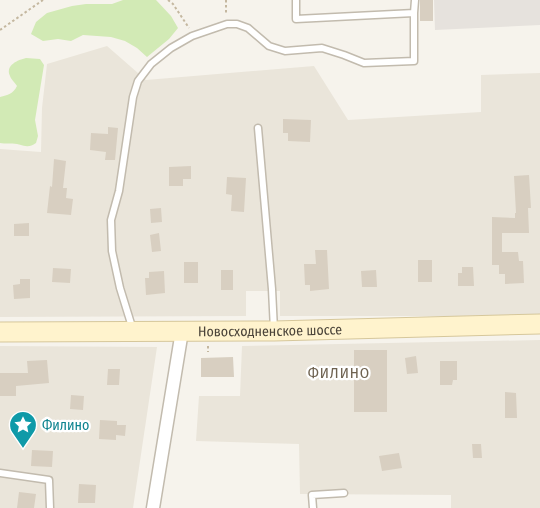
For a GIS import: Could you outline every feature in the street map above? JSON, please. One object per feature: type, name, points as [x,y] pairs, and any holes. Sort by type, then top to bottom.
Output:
[{"type":"main road","name":"Новосходненское шоссе","points":[[0,332],[274,331],[540,324]]},
{"type":"street","points":[[153,508],[182,331]]},
{"type":"lane","points":[[296,0],[296,19],[414,13]]},
{"type":"lane","points":[[134,331],[120,288],[112,251],[111,220],[120,183],[133,97],[138,80],[151,64],[171,48],[192,36],[227,24],[236,24],[248,28],[268,46],[286,52],[322,48],[364,63],[414,61],[414,0]]},
{"type":"lane","points":[[258,128],[274,331]]},
{"type":"lane","points":[[0,473],[49,480],[50,508]]},
{"type":"lane","points":[[313,508],[312,495],[344,493]]},
{"type":"path","points":[[0,30],[43,0]]},
{"type":"path","points":[[168,0],[186,22],[192,36]]},
{"type":"path","points":[[226,0],[227,24]]},
{"type":"path","points":[[208,344],[208,352]]},
{"type":"shaded area","points":[[434,0],[540,0],[540,25],[435,30]]},
{"type":"shaded area","points":[[107,46],[146,80],[314,66],[348,120],[481,112],[481,75],[540,73],[540,314],[280,316],[280,291],[246,291],[246,316],[0,317],[0,149],[41,152],[42,108],[47,64]]},
{"type":"shaded area","points":[[540,340],[540,508],[451,508],[451,495],[300,494],[299,444],[196,441],[199,396],[240,396],[242,346]]},
{"type":"shaded area","points":[[0,346],[157,347],[133,508],[0,508]]},
{"type":"green space","points":[[123,0],[156,0],[171,16],[178,28],[169,39],[147,57],[125,41],[111,37],[83,35],[71,41],[58,39],[43,41],[31,34],[36,22],[47,13],[72,6],[112,4]]},
{"type":"green space","points":[[26,58],[40,59],[44,65],[35,120],[38,136],[36,143],[27,146],[0,143],[0,97],[14,91],[17,86],[10,76],[9,69],[16,62]]},
{"type":"building","points":[[420,0],[433,0],[433,21],[420,21]]},
{"type":"building","points":[[283,119],[311,120],[310,142],[288,141],[288,133],[283,133]]},
{"type":"building","points":[[108,127],[118,128],[115,160],[105,160],[106,152],[90,150],[91,133],[108,134]]},
{"type":"building","points":[[54,159],[66,161],[63,188],[67,188],[66,198],[73,199],[71,215],[47,213],[50,186],[52,187]]},
{"type":"building","points":[[191,166],[191,179],[183,179],[183,186],[169,186],[169,167]]},
{"type":"building","points":[[529,175],[531,208],[528,208],[529,233],[502,233],[502,252],[518,252],[519,261],[523,261],[524,283],[505,284],[505,274],[499,274],[499,265],[492,265],[492,217],[515,218],[514,176]]},
{"type":"building","points":[[227,177],[246,178],[244,212],[231,211],[232,195],[226,194]]},
{"type":"building","points":[[161,208],[162,222],[151,223],[150,209]]},
{"type":"building","points":[[29,223],[29,236],[14,236],[14,224]]},
{"type":"building","points":[[159,233],[161,251],[152,252],[150,235]]},
{"type":"building","points":[[315,250],[327,250],[329,289],[310,291],[310,285],[305,285],[304,264],[316,264]]},
{"type":"building","points":[[418,260],[432,260],[432,282],[418,282]]},
{"type":"building","points":[[184,262],[198,262],[198,283],[184,283]]},
{"type":"building","points":[[462,267],[473,267],[474,286],[458,286],[458,273],[462,273]]},
{"type":"building","points":[[53,268],[71,269],[70,283],[52,282]]},
{"type":"building","points":[[221,270],[233,270],[233,290],[221,290]]},
{"type":"building","points":[[376,270],[377,287],[362,287],[361,271]]},
{"type":"building","points":[[164,271],[165,293],[146,295],[145,278],[149,278],[149,272]]},
{"type":"building","points":[[20,279],[30,279],[30,298],[14,299],[13,285],[20,284]]},
{"type":"building","points":[[354,350],[387,350],[387,412],[354,412]]},
{"type":"building","points":[[416,356],[418,373],[407,374],[405,358]]},
{"type":"building","points":[[233,357],[234,377],[201,377],[201,358]]},
{"type":"building","points":[[47,360],[49,383],[16,386],[16,396],[0,396],[0,373],[28,373],[27,361]]},
{"type":"building","points":[[440,361],[457,361],[457,380],[453,380],[452,385],[440,385]]},
{"type":"building","points":[[108,369],[120,369],[119,385],[107,385]]},
{"type":"building","points":[[505,392],[516,393],[517,418],[505,418]]},
{"type":"building","points":[[71,395],[84,396],[83,410],[70,409]]},
{"type":"building","points":[[100,420],[117,421],[117,425],[126,425],[125,436],[116,435],[116,440],[99,439]]},
{"type":"building","points":[[472,444],[481,444],[482,458],[473,458]]},
{"type":"building","points":[[32,450],[53,451],[52,467],[31,466]]},
{"type":"building","points":[[399,453],[402,468],[382,471],[379,456]]},
{"type":"building","points":[[79,484],[96,485],[95,503],[78,503]]},
{"type":"building","points":[[19,492],[36,494],[34,508],[17,508]]},
{"type":"place","name":"Филино","points":[[23,449]]},
{"type":"district","name":"ФИЛИНО","points":[[339,373]]}]
